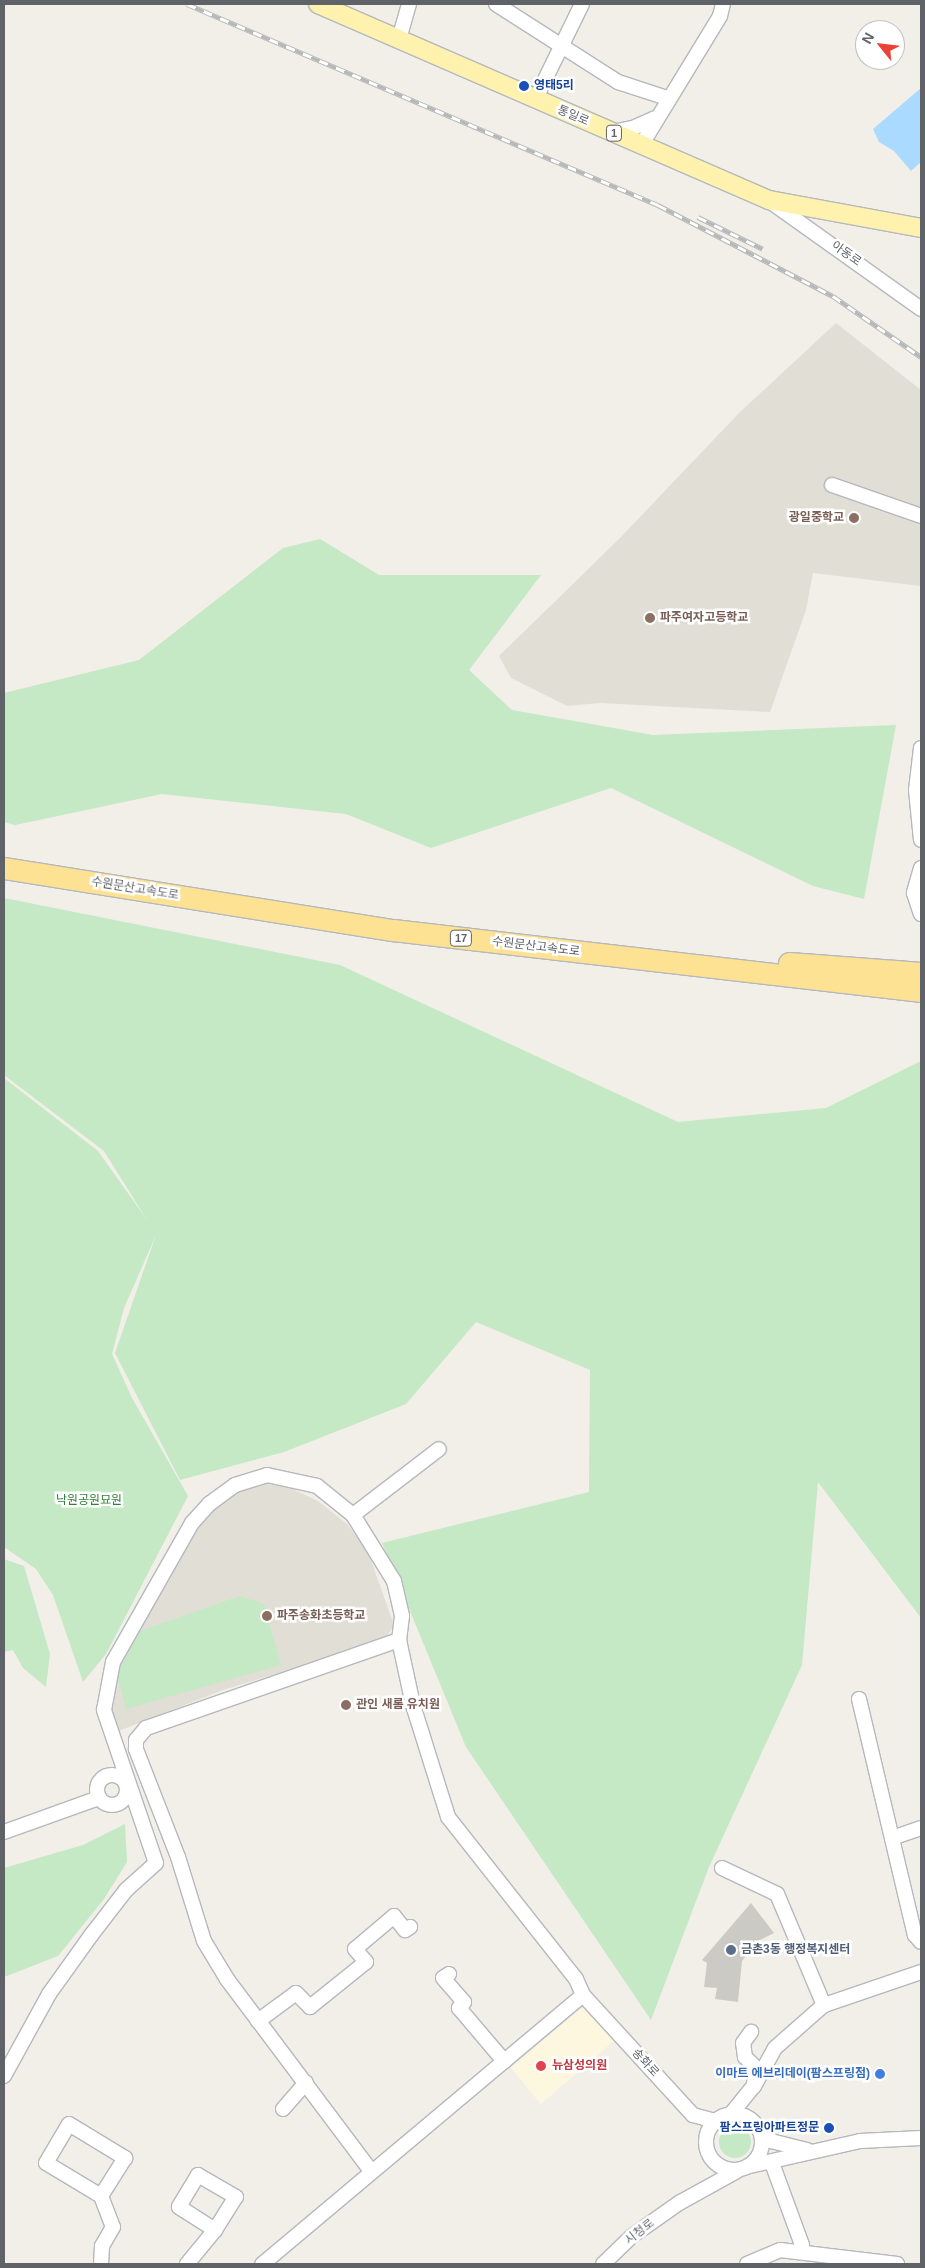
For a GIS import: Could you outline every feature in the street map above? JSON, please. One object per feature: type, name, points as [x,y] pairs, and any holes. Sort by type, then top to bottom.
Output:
[{"type":"highway","name":"수원문산고속도로","points":[[4,854],[496,930],[748,959],[921,973]]},
{"type":"highway","name":"수원문산고속도로","points":[[4,868],[393,930],[921,991]]},
{"type":"main road","name":"통일로","points":[[318,4],[535,100],[642,144],[769,200],[921,228]]},
{"type":"street","points":[[399,40],[409,4]]},
{"type":"street","points":[[496,4],[562,48],[618,82],[667,98]]},
{"type":"street","points":[[535,100],[582,4]]},
{"type":"street","points":[[642,144],[667,98],[720,16],[723,4]]},
{"type":"street","points":[[612,132],[633,128],[655,118]]},
{"type":"street","name":"아동로","points":[[769,200],[921,309]]},
{"type":"street","points":[[832,485],[921,516]]},
{"type":"street","points":[[921,748],[916,790],[921,840]]},
{"type":"street","points":[[921,868],[914,893],[921,914]]},
{"type":"street","points":[[353,1514],[439,1448]]},
{"type":"street","name":"송화로","points":[[156,1863],[127,1786],[104,1710],[113,1662],[192,1523],[209,1504],[235,1485],[267,1475],[318,1486],[353,1514],[394,1580],[402,1616],[399,1640],[413,1705],[448,1817],[576,1979],[583,1995],[693,2115],[707,2134]]},
{"type":"street","points":[[371,2170],[227,1979],[198,1929],[178,1857],[138,1759],[136,1740],[140,1733],[399,1640]]},
{"type":"street","points":[[860,1699],[915,1935],[921,1942]]},
{"type":"street","points":[[116,1775],[127,1786],[126,1796],[118,1804],[107,1805],[99,1798],[99,1783],[106,1776],[116,1775]]},
{"type":"street","points":[[4,1832],[99,1798]]},
{"type":"street","points":[[892,1838],[921,1828]]},
{"type":"street","points":[[4,2076],[49,1994],[126,1890],[156,1863],[178,1857]]},
{"type":"street","points":[[722,1868],[776,1894],[824,2005]]},
{"type":"street","points":[[258,2022],[296,1993],[310,2007],[366,1962],[355,1949],[394,1916],[405,1930],[410,1927]]},
{"type":"street","points":[[921,1972],[824,2005],[775,2048],[754,2086],[731,2114],[715,2121],[707,2134],[706,2149],[713,2162],[726,2170],[772,2163],[809,2150],[860,2141],[921,2138]]},
{"type":"street","points":[[449,1974],[443,1978],[464,2002],[459,2008],[504,2062]]},
{"type":"street","points":[[262,2264],[371,2170],[583,1995]]},
{"type":"street","points":[[752,2032],[743,2043],[745,2057],[755,2067],[754,2086]]},
{"type":"street","points":[[283,2109],[306,2083]]},
{"type":"street","points":[[731,2114],[750,2118],[771,2141],[809,2150]]},
{"type":"street","points":[[693,2115],[715,2121]]},
{"type":"street","points":[[101,2196],[124,2158],[69,2124],[46,2163],[101,2196],[113,2227],[102,2246],[101,2264]]},
{"type":"street","points":[[746,2168],[762,2142],[757,2125]]},
{"type":"street","points":[[706,2186],[713,2162]]},
{"type":"street","points":[[772,2163],[802,2245],[800,2252]]},
{"type":"street","name":"시청로","points":[[603,2264],[632,2236],[679,2203],[706,2186],[746,2168]]},
{"type":"street","points":[[187,2264],[215,2230]]},
{"type":"street","points":[[747,2264],[780,2250],[891,2263]]},
{"type":"shaded area","points":[[836,323],[921,390],[921,586],[813,573],[806,610],[770,712],[600,703],[567,706],[511,678],[499,656],[620,538],[739,413]]},
{"type":"shaded area","name":"파주송화초등학교","points":[[266,1484],[288,1487],[318,1501],[347,1524],[368,1552],[394,1625],[384,1641],[223,1690],[116,1732],[108,1710],[115,1668],[196,1527],[214,1506],[234,1493]]},
{"type":"shaded area","points":[[584,2006],[614,2041],[541,2104],[511,2068]]},
{"type":"green space","points":[[320,539],[379,575],[541,575],[469,670],[512,710],[653,735],[896,725],[864,899],[813,886],[611,788],[431,848],[346,814],[162,794],[15,825],[4,822],[4,693],[139,660],[283,548]]},
{"type":"green space","name":"낙원공원묘원","points":[[4,898],[340,965],[678,1122],[826,1108],[921,1061],[921,1618],[818,1482],[802,1665],[709,1867],[651,2020],[466,1747],[382,1543],[589,1492],[590,1370],[476,1322],[406,1404],[284,1452],[180,1480],[115,1353],[156,1235],[124,1308],[112,1354],[132,1398],[188,1496],[106,1654],[83,1682],[53,1595],[36,1569],[4,1547],[4,1078],[98,1151],[147,1220],[104,1151],[4,1075]]},
{"type":"green space","points":[[4,1559],[24,1566],[50,1654],[46,1687],[23,1668],[13,1650],[4,1652]]},
{"type":"green space","points":[[240,1596],[264,1604],[281,1665],[126,1709],[117,1674],[140,1631]]},
{"type":"green space","points":[[125,1824],[127,1862],[104,1899],[58,1956],[4,1977],[4,1868],[83,1845]]},
{"type":"green space","points":[[735,2126],[746,2131],[751,2142],[746,2153],[735,2158],[724,2153],[719,2142],[724,2131]]},
{"type":"water","points":[[921,88],[921,162],[911,171],[894,151],[879,142],[873,129]]},
{"type":"building","name":"금촌3동 행정복지센터","points":[[751,1903],[774,1933],[758,1941],[742,1961],[738,2002],[715,1999],[717,1988],[704,1987],[707,1963],[702,1960]]},
{"type":"railway","points":[[187,4],[658,205],[833,296],[921,357]]},
{"type":"railway","points":[[698,217],[763,249]]},
{"type":"place","name":"영태5리","points":[[524,86]]},
{"type":"place","name":"광일중학교","points":[[854,518]]},
{"type":"place","name":"파주여자고등학교","points":[[650,618]]},
{"type":"place","name":"파주송화초등학교","points":[[267,1616]]},
{"type":"place","name":"관인 새롬 유치원","points":[[346,1705]]},
{"type":"place","name":"금촌3동 행정복지센터","points":[[731,1950]]},
{"type":"place","name":"뉴삼성의원","points":[[541,2066]]},
{"type":"place","name":"이마트 에브리데이(팜스프링점)","points":[[880,2074]]},
{"type":"place","name":"팜스프링아파트정문","points":[[829,2128]]}]
